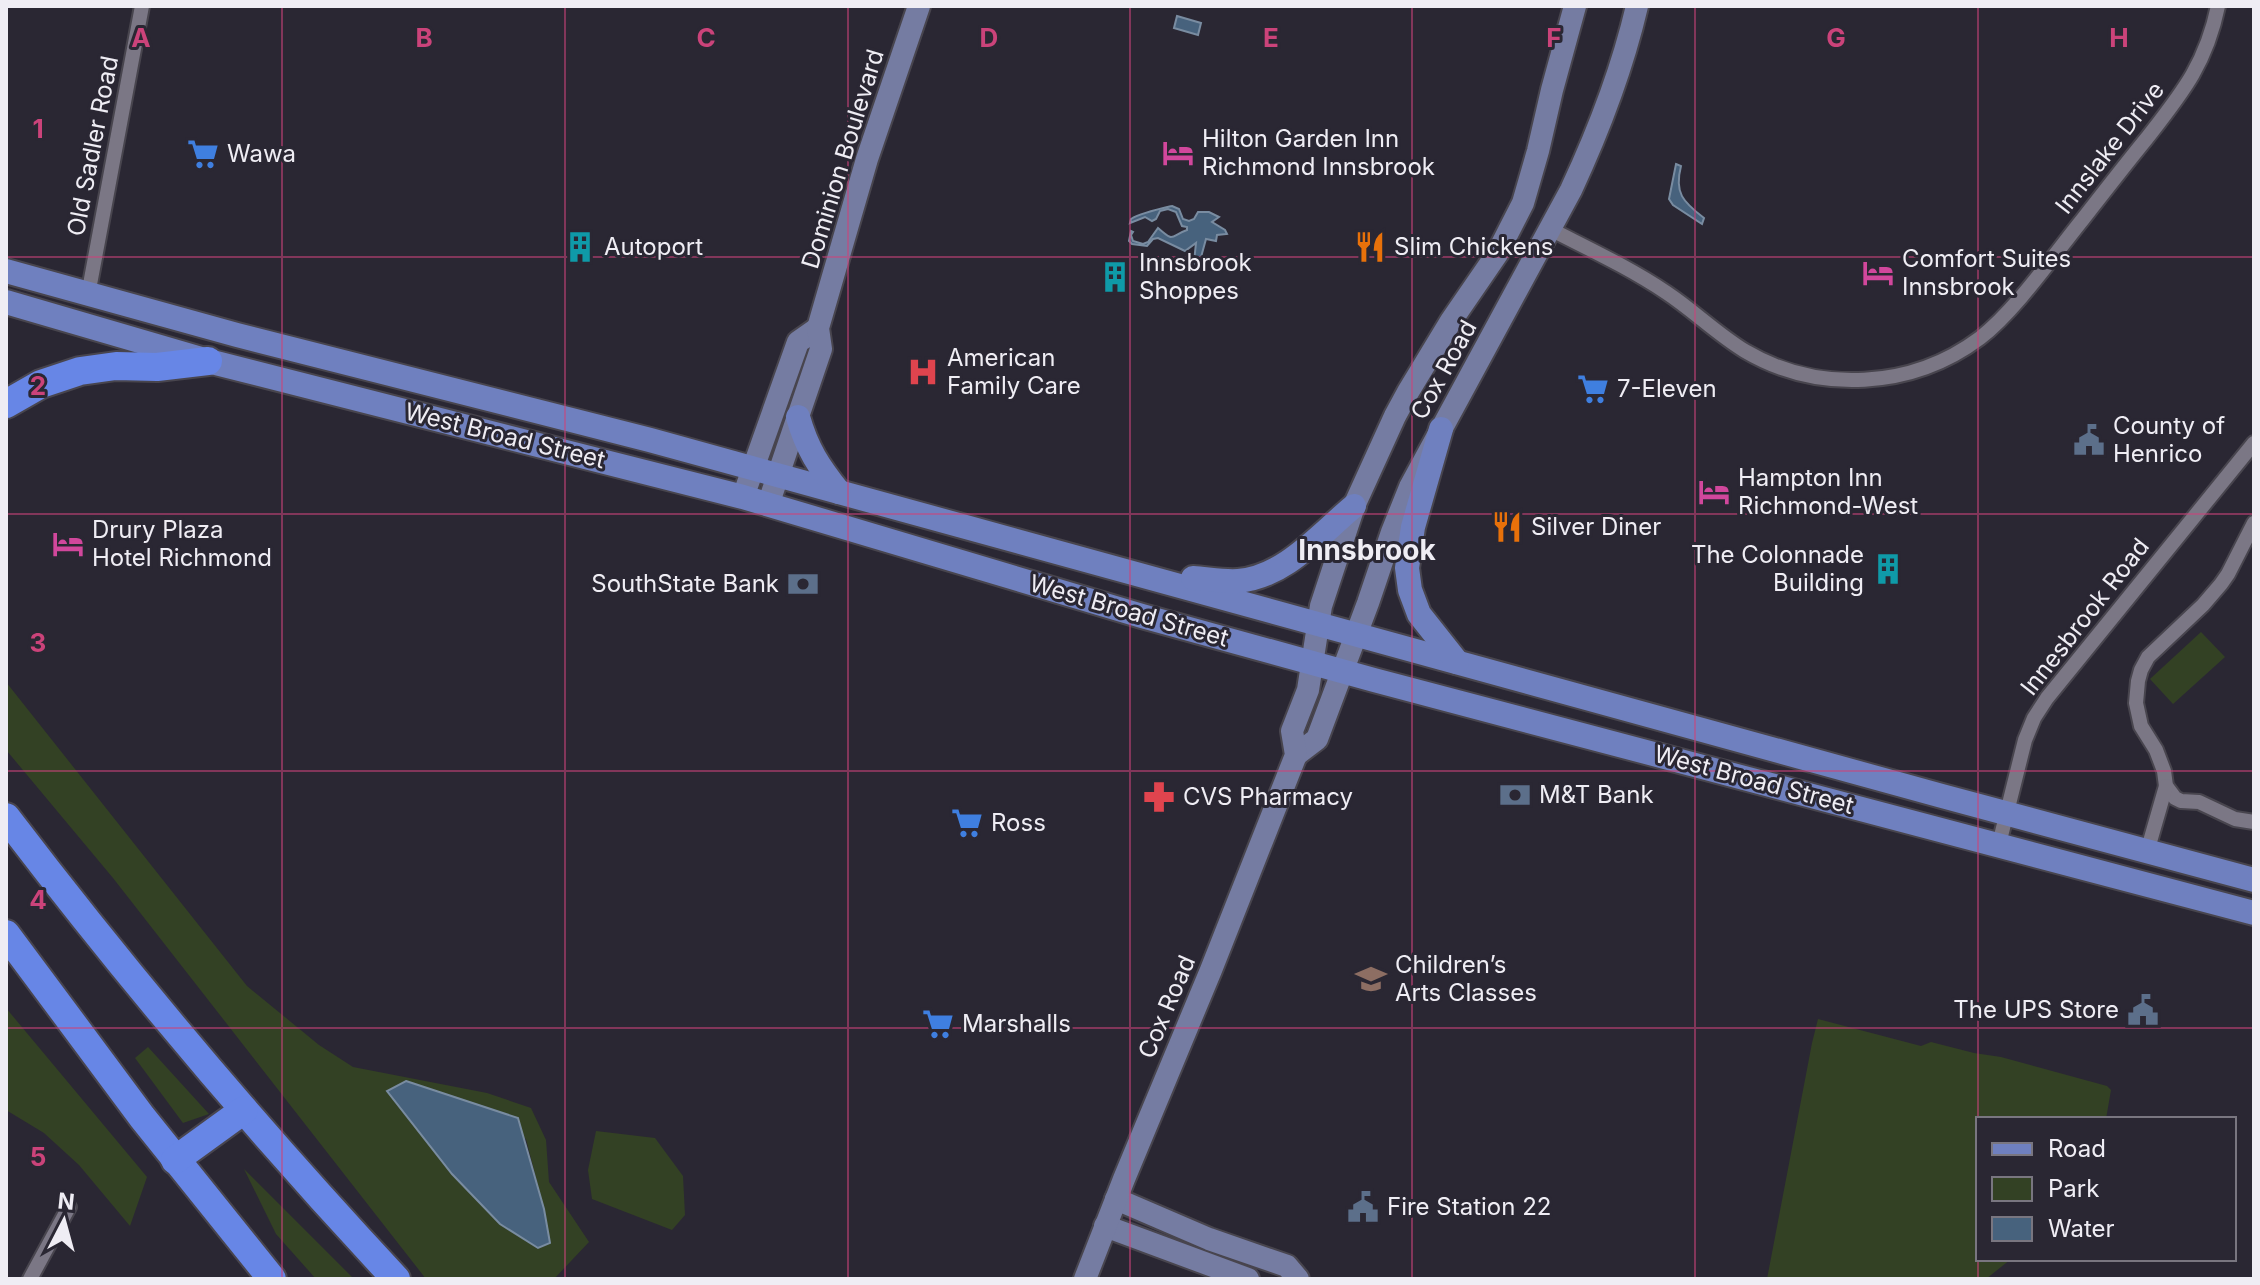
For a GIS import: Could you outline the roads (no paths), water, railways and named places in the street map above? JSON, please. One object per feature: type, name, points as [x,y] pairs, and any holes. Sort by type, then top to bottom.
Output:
[{"type":"highway","points":[[6,404],[41,384],[80,371],[208,361]]},
{"type":"highway","points":[[6,803],[41,863]]},
{"type":"highway","points":[[6,817],[129,973],[244,1110],[396,1279]]},
{"type":"highway","points":[[6,934],[112,1079],[272,1279]]},
{"type":"highway","points":[[175,1160],[244,1110]]},
{"type":"main road","name":"Dominion Boulevard","points":[[743,497],[766,472],[798,417],[821,349],[818,328],[867,159],[919,6]]},
{"type":"main road","name":"Cox Road","points":[[1085,1279],[1296,755],[1292,731],[1308,690],[1323,600],[1354,506],[1408,392],[1497,254],[1518,212],[1528,187],[1575,6]]},
{"type":"main road","name":"Cox Road","points":[[1296,755],[1317,739],[1401,508],[1571,190],[1620,70],[1637,6]]},
{"type":"main road","points":[[1528,187],[1542,223],[1550,229]]},
{"type":"main road","points":[[1518,212],[1527,218],[1530,226],[1531,266]]},
{"type":"main road","name":"West Broad Street","points":[[6,271],[237,335],[650,440],[2254,880]]},
{"type":"main road","name":"West Broad Street","points":[[6,302],[208,361],[743,497],[1142,616],[1312,663],[2254,913]]},
{"type":"main road","name":"Dominion Boulevard","points":[[768,505],[766,472],[798,342],[818,328]]},
{"type":"main road","points":[[798,417],[814,460],[839,492]]},
{"type":"main road","points":[[1441,429],[1413,527],[1407,568],[1410,590],[1419,614],[1457,662]]},
{"type":"main road","points":[[1163,582],[1193,578],[1238,581],[1259,577],[1295,556],[1354,506]]},
{"type":"main road","points":[[1116,1199],[1209,1239],[1287,1266],[1298,1279]]},
{"type":"main road","points":[[1105,1226],[1248,1279]]},
{"type":"street","name":"Old Sadler Road","points":[[88,295],[142,6]]},
{"type":"street","name":"Innslake Drive","points":[[1550,229],[1654,285],[1728,340],[1770,364],[1835,380],[1879,379],[1918,370],[1980,338],[2034,280],[2180,97],[2205,52],[2218,6]]},
{"type":"street","name":"Innesbrook Road","points":[[1999,844],[2025,740],[2040,708],[2254,443]]},
{"type":"street","points":[[2254,523],[2221,584],[2148,657],[2137,689],[2141,726],[2161,759],[2166,786],[2175,798],[2199,802],[2235,819],[2254,822]]},
{"type":"street","points":[[2147,852],[2166,786]]},
{"type":"street","points":[[30,1279],[69,1207]]},
{"type":"water","points":[[1177,16],[1201,23],[1198,35],[1174,28]]},
{"type":"water","points":[[1676,164],[1681,166],[1679,183],[1682,196],[1704,218],[1702,224],[1669,199]]},
{"type":"water","points":[[1172,206],[1179,209],[1183,219],[1189,221],[1198,212],[1209,212],[1219,217],[1212,222],[1227,234],[1217,235],[1216,241],[1206,239],[1198,268],[1194,262],[1196,243],[1185,251],[1158,238],[1147,246],[1129,241],[1131,231],[1133,241],[1143,244],[1158,228],[1170,237],[1187,230],[1176,212],[1168,209],[1160,211],[1152,221],[1145,217],[1130,223],[1131,219],[1140,215]]},
{"type":"water","points":[[406,1081],[518,1118],[544,1209],[550,1243],[538,1248],[500,1224],[452,1174],[387,1091]]},
{"type":"place","name":"Hilton Garden Inn Richmond Innsbrook","points":[[1178,153]]},
{"type":"place","name":"Wawa","points":[[203,154]]},
{"type":"place","name":"Autoport","points":[[580,247]]},
{"type":"place","name":"Slim Chickens","points":[[1370,247]]},
{"type":"place","name":"Comfort Suites Innsbrook","points":[[1878,273]]},
{"type":"place","name":"Innsbrook Shoppes","points":[[1115,277]]},
{"type":"place","name":"American Family Care","points":[[923,372]]},
{"type":"place","name":"7-Eleven","points":[[1593,389]]},
{"type":"place","name":"County of Henrico","points":[[2089,440]]},
{"type":"place","name":"Hampton Inn Richmond-West","points":[[1714,492]]},
{"type":"place","name":"Silver Diner","points":[[1507,527]]},
{"type":"place","name":"Drury Plaza Hotel Richmond","points":[[68,544]]},
{"type":"place","name":"The Colonnade Building","points":[[1888,569]]},
{"type":"place","name":"SouthState Bank","points":[[803,584]]},
{"type":"place","name":"M&T Bank","points":[[1515,795]]},
{"type":"place","name":"CVS Pharmacy","points":[[1159,797]]},
{"type":"place","name":"Ross","points":[[967,823]]},
{"type":"place","name":"Children’s Arts Classes","points":[[1371,979]]},
{"type":"place","name":"The UPS Store","points":[[2143,1010]]},
{"type":"place","name":"Marshalls","points":[[938,1024]]},
{"type":"place","name":"Fire Station 22","points":[[1363,1207]]},
{"type":"district","name":"Innsbrook","points":[[1367,550]]}]
